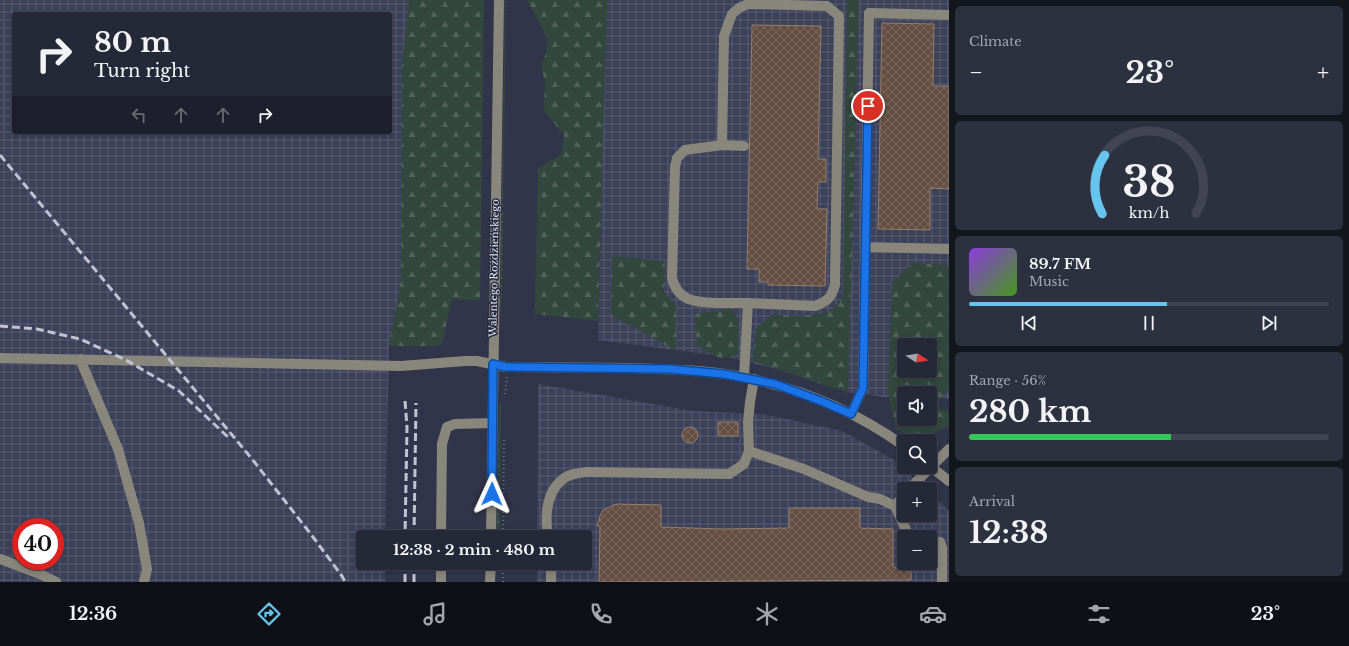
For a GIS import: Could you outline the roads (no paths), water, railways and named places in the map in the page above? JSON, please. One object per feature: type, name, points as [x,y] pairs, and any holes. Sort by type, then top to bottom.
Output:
[{"type":"street","name":"Walentego Roździeńskiego","points":[[491,530],[499,0]]},
{"type":"street","points":[[722,145],[724,36],[732,14],[739,8],[748,4],[827,6],[839,16],[835,285],[832,296],[823,303],[815,306],[697,302],[688,300],[681,295],[674,286],[672,278],[675,167],[677,158],[685,150],[722,145],[744,146]]},
{"type":"street","points":[[851,414],[863,388],[866,281],[865,247],[869,13],[949,15]]},
{"type":"street","points":[[865,247],[949,249]]},
{"type":"street","points":[[744,377],[748,303]]},
{"type":"street","points":[[0,358],[401,366],[476,361],[506,367],[669,369],[699,371],[754,379],[794,390],[851,414],[897,441]]},
{"type":"street","points":[[80,359],[118,449],[139,524],[147,569],[144,582]]},
{"type":"street","points":[[548,530],[546,508],[553,489],[564,478],[575,474],[587,472],[729,474],[744,464],[749,451],[748,422],[754,379]]},
{"type":"street","points":[[441,530],[442,444],[447,427],[455,424],[492,423]]},
{"type":"street","points":[[937,460],[949,449]]},
{"type":"street","points":[[749,451],[804,469],[868,497],[880,499],[895,506],[906,530]]},
{"type":"street","points":[[937,471],[949,481]]},
{"type":"street","points":[[916,482],[923,474]]},
{"type":"street","points":[[937,542],[940,542],[942,548],[942,582]]},
{"type":"street","points":[[0,559],[40,574],[56,582]]},
{"type":"street","points":[[441,570],[441,582]]},
{"type":"street","points":[[490,582],[491,570]]},
{"type":"street","points":[[551,570],[551,582]]},
{"type":"railway","points":[[0,155],[252,459],[310,533],[345,582]]},
{"type":"railway","points":[[0,326],[37,329],[80,339],[126,360],[179,391],[229,438]]},
{"type":"railway","points":[[405,401],[407,427],[405,530]]},
{"type":"railway","points":[[414,530],[416,403]]},
{"type":"railway","points":[[405,570],[405,582]]},
{"type":"railway","points":[[414,570],[414,582]]}]
